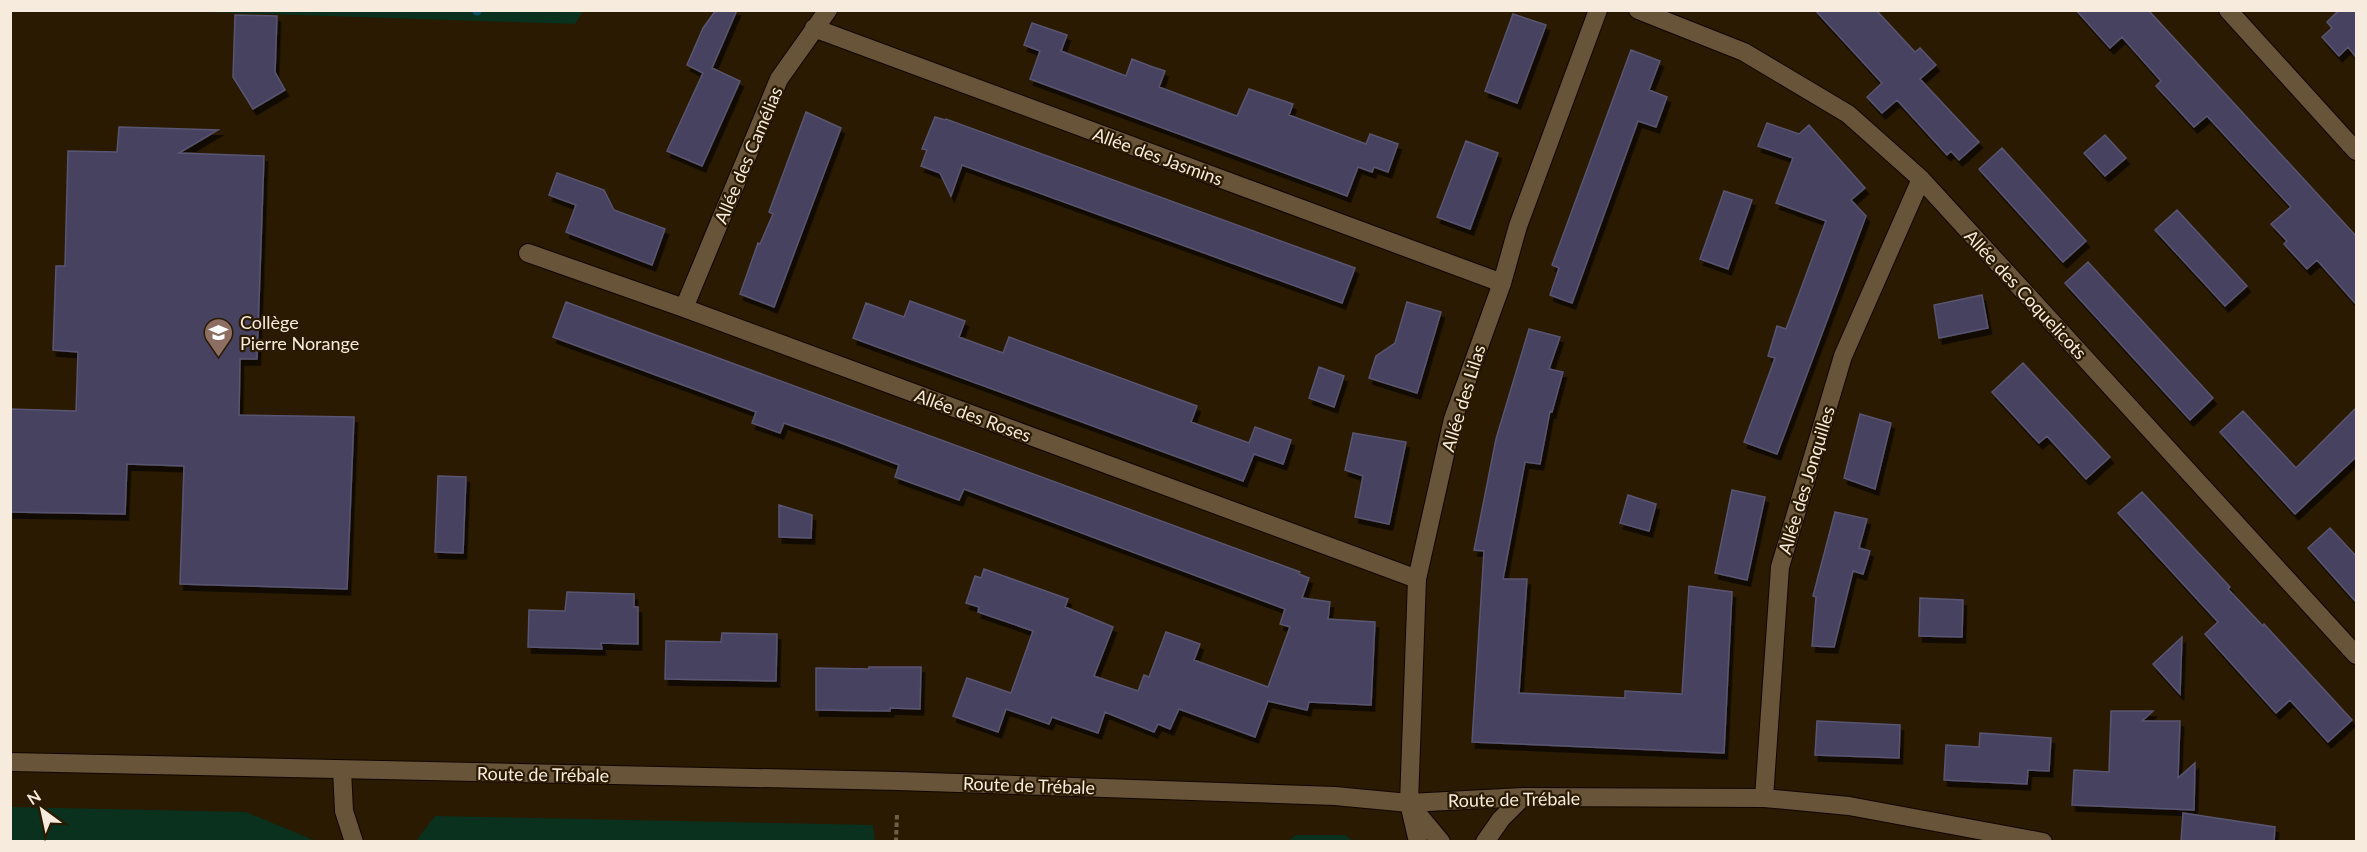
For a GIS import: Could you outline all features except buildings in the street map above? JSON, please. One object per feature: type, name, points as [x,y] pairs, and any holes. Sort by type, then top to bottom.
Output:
[{"type":"street","name":"Allée des Camélias","points":[[684,308],[780,80],[828,10]]},
{"type":"street","name":"Allée des Lilas","points":[[1418,842],[1408,803],[1417,579],[1453,419],[1502,283],[1518,226],[1598,10]]},
{"type":"street","name":"Allée des Coquelicots","points":[[1638,10],[1754,57],[1848,114],[1921,179],[2356,655]]},
{"type":"street","points":[[2228,10],[2356,151]]},
{"type":"street","name":"Allée des Jasmins","points":[[814,28],[1502,283]]},
{"type":"street","name":"Allée des Jonquilles","points":[[1764,798],[1780,567],[1843,356],[1921,179]]},
{"type":"street","name":"Allée des Roses","points":[[528,252],[1417,579]]},
{"type":"street","name":"Route de Trébale","points":[[10,762],[898,781],[1335,796],[1408,803],[1522,797],[1764,798],[1849,806],[2043,842]]},
{"type":"street","points":[[342,770],[344,811],[354,842]]},
{"type":"street","points":[[1485,842],[1501,819],[1522,797]]},
{"type":"street","points":[[1408,803],[1441,842]]},
{"type":"path","points":[[896,842],[897,814]]},
{"type":"green space","points":[[583,10],[575,24],[173,11]]},
{"type":"green space","points":[[11,807],[246,812],[316,841],[11,841]]},
{"type":"green space","points":[[435,816],[873,825],[875,841],[416,841]]},
{"type":"green space","points":[[1296,835],[1345,835],[1353,841],[1288,841]]},
{"type":"place","name":"Collège Pierre Norange","points":[[219,358]]}]
